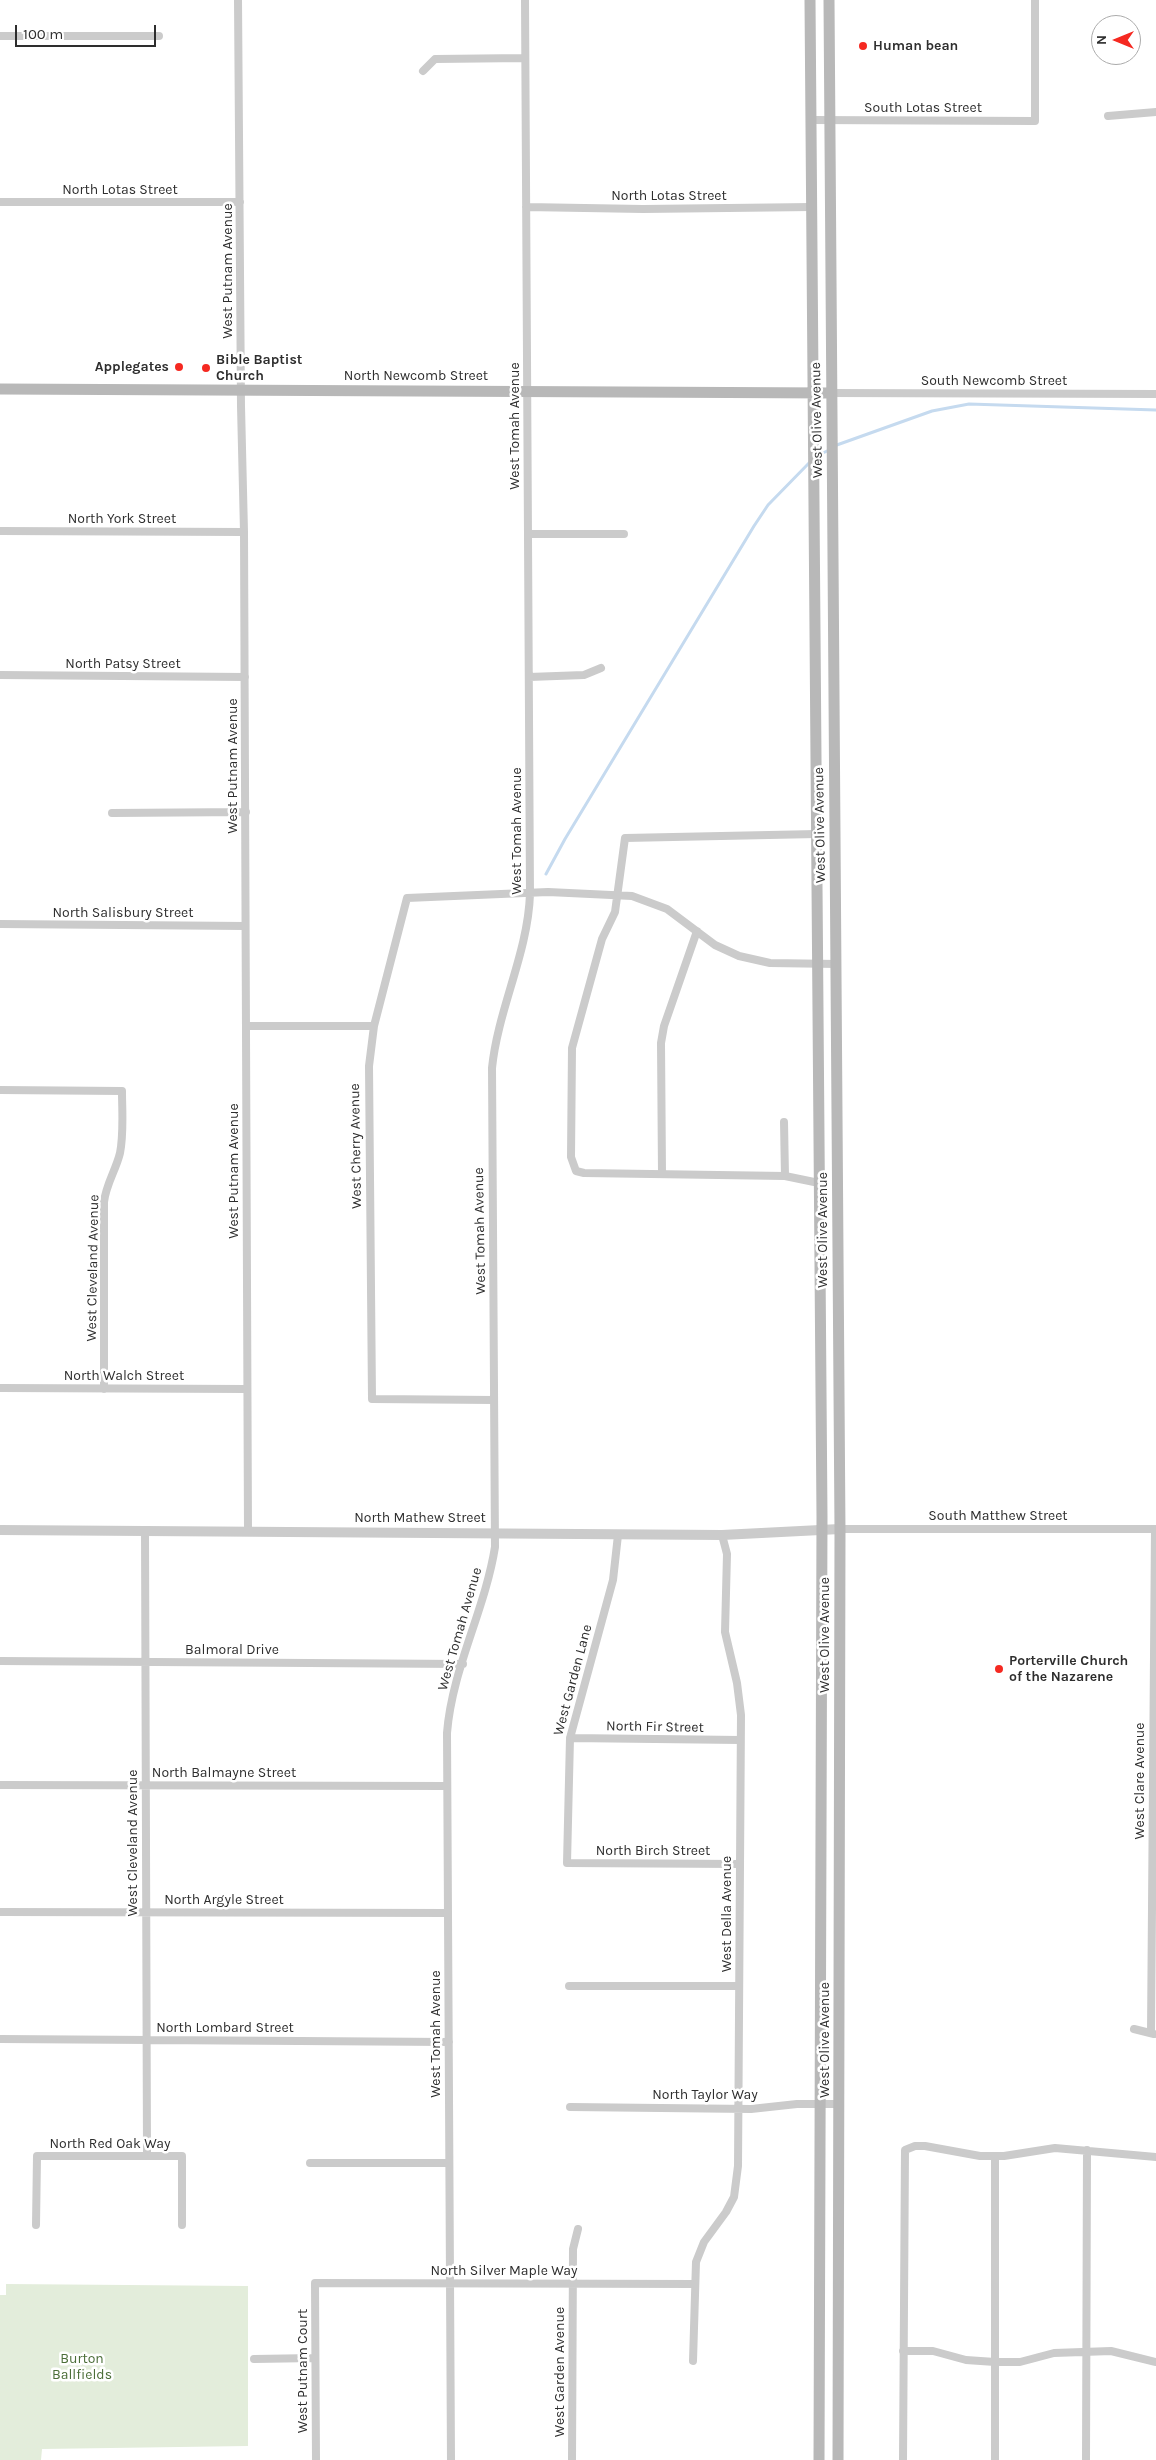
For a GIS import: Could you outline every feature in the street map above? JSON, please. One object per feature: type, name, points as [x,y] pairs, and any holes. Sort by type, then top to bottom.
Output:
[{"type":"main road","name":"West Olive Avenue","points":[[810,0],[822,1530],[819,2460]]},
{"type":"main road","name":"West Olive Avenue","points":[[829,0],[840,1529],[838,2460]]},
{"type":"main road","name":"North Newcomb Street","points":[[0,389],[831,393]]},
{"type":"street","name":"West Putnam Avenue","points":[[238,0],[246,812],[248,1531]]},
{"type":"street","name":"West Tomah Avenue","points":[[452,2460],[448,1721],[490,1571],[495,1532],[492,1068],[502,1015],[526,933],[530,894],[525,0]]},
{"type":"street","name":"South Lotas Street","points":[[811,120],[1034,121],[1034,0]]},
{"type":"street","points":[[0,36],[159,36]]},
{"type":"street","points":[[423,71],[435,59],[525,58]]},
{"type":"street","points":[[1108,116],[1156,112]]},
{"type":"street","name":"North Lotas Street","points":[[0,202],[240,202]]},
{"type":"street","name":"North Lotas Street","points":[[526,207],[643,209],[812,207]]},
{"type":"street","name":"South Newcomb Street","points":[[831,393],[1156,394]]},
{"type":"street","name":"North York Street","points":[[0,532],[244,532]]},
{"type":"street","points":[[528,534],[624,534]]},
{"type":"street","points":[[529,677],[584,675],[601,668]]},
{"type":"street","name":"North Patsy Street","points":[[0,676],[245,677]]},
{"type":"street","points":[[112,813],[246,812]]},
{"type":"street","points":[[817,834],[625,838],[615,912],[602,939],[572,1048],[571,1157],[576,1171],[584,1173],[785,1176],[819,1183]]},
{"type":"street","points":[[530,894],[618,894],[641,898],[658,904],[684,920],[715,945],[751,960],[770,963],[837,964]]},
{"type":"street","name":"West Cherry Avenue","points":[[494,1400],[372,1399],[368,1079],[374,1026],[407,898],[530,894]]},
{"type":"street","name":"North Salisbury Street","points":[[0,924],[245,926]]},
{"type":"street","points":[[662,1174],[661,1043],[664,1026],[697,931]]},
{"type":"street","points":[[246,1026],[374,1026]]},
{"type":"street","name":"West Cleveland Avenue","points":[[0,1090],[122,1090],[121,1147],[118,1161],[109,1180],[104,1202],[104,1389]]},
{"type":"street","points":[[784,1122],[785,1176]]},
{"type":"street","name":"North Walch Street","points":[[0,1388],[247,1389]]},
{"type":"street","name":"South Matthew Street","points":[[840,1529],[1155,1529]]},
{"type":"street","name":"North Mathew Street","points":[[0,1530],[722,1535],[840,1529]]},
{"type":"street","name":"West Clare Avenue","points":[[1154,2034],[1155,1529]]},
{"type":"street","name":"West Cleveland Avenue","points":[[145,1530],[147,2156]]},
{"type":"street","name":"West Garden Lane","points":[[567,1863],[570,1738],[613,1580],[618,1535]]},
{"type":"street","name":"West Della Avenue","points":[[693,2361],[696,2262],[699,2251],[726,2212],[736,2189],[740,1740],[737,1683],[726,1632],[726,1554],[722,1535]]},
{"type":"street","name":"Balmoral Drive","points":[[0,1661],[463,1664]]},
{"type":"street","name":"North Fir Street","points":[[570,1738],[740,1740]]},
{"type":"street","name":"North Balmayne Street","points":[[0,1785],[448,1786]]},
{"type":"street","name":"North Birch Street","points":[[567,1863],[739,1864]]},
{"type":"street","name":"North Argyle Street","points":[[0,1912],[448,1912]]},
{"type":"street","points":[[569,1986],[739,1986]]},
{"type":"street","points":[[1134,2029],[1154,2034]]},
{"type":"street","name":"North Lombard Street","points":[[0,2039],[449,2042]]},
{"type":"street","name":"North Taylor Way","points":[[570,2107],[738,2108],[839,2104]]},
{"type":"street","points":[[902,2460],[905,2150],[915,2146],[925,2146],[980,2156],[995,2156],[1024,2154],[1055,2148],[1156,2157]]},
{"type":"street","points":[[1086,2150],[1086,2460]]},
{"type":"street","name":"North Red Oak Way","points":[[36,2225],[37,2156],[182,2156],[182,2225]]},
{"type":"street","points":[[995,2156],[995,2460]]},
{"type":"street","points":[[310,2163],[449,2163]]},
{"type":"street","name":"West Garden Avenue","points":[[572,2460],[573,2249],[578,2229]]},
{"type":"street","name":"North Silver Maple Way","points":[[315,2283],[694,2284]]},
{"type":"street","name":"West Putnam Court","points":[[315,2283],[316,2460]]},
{"type":"street","points":[[903,2351],[933,2352],[966,2360],[1020,2362],[1054,2352],[1086,2350],[1125,2353],[1156,2362]]},
{"type":"street","points":[[254,2358],[315,2358]]},
{"type":"green space","name":"Burton Ballfields","points":[[6,2284],[248,2286],[248,2446],[42,2449],[41,2460],[0,2460],[0,2295],[6,2295]]},
{"type":"waterway","points":[[834,446],[932,411],[969,404],[1156,410]]},
{"type":"waterway","points":[[817,456],[829,450]]},
{"type":"waterway","points":[[546,874],[565,839],[754,526],[768,505],[810,462]]},
{"type":"place","name":"Human bean","points":[[863,46]]},
{"type":"place","name":"Applegates","points":[[179,367]]},
{"type":"place","name":"Bible Baptist Church","points":[[206,368]]},
{"type":"place","name":"Porterville Church of the Nazarene","points":[[999,1669]]}]
